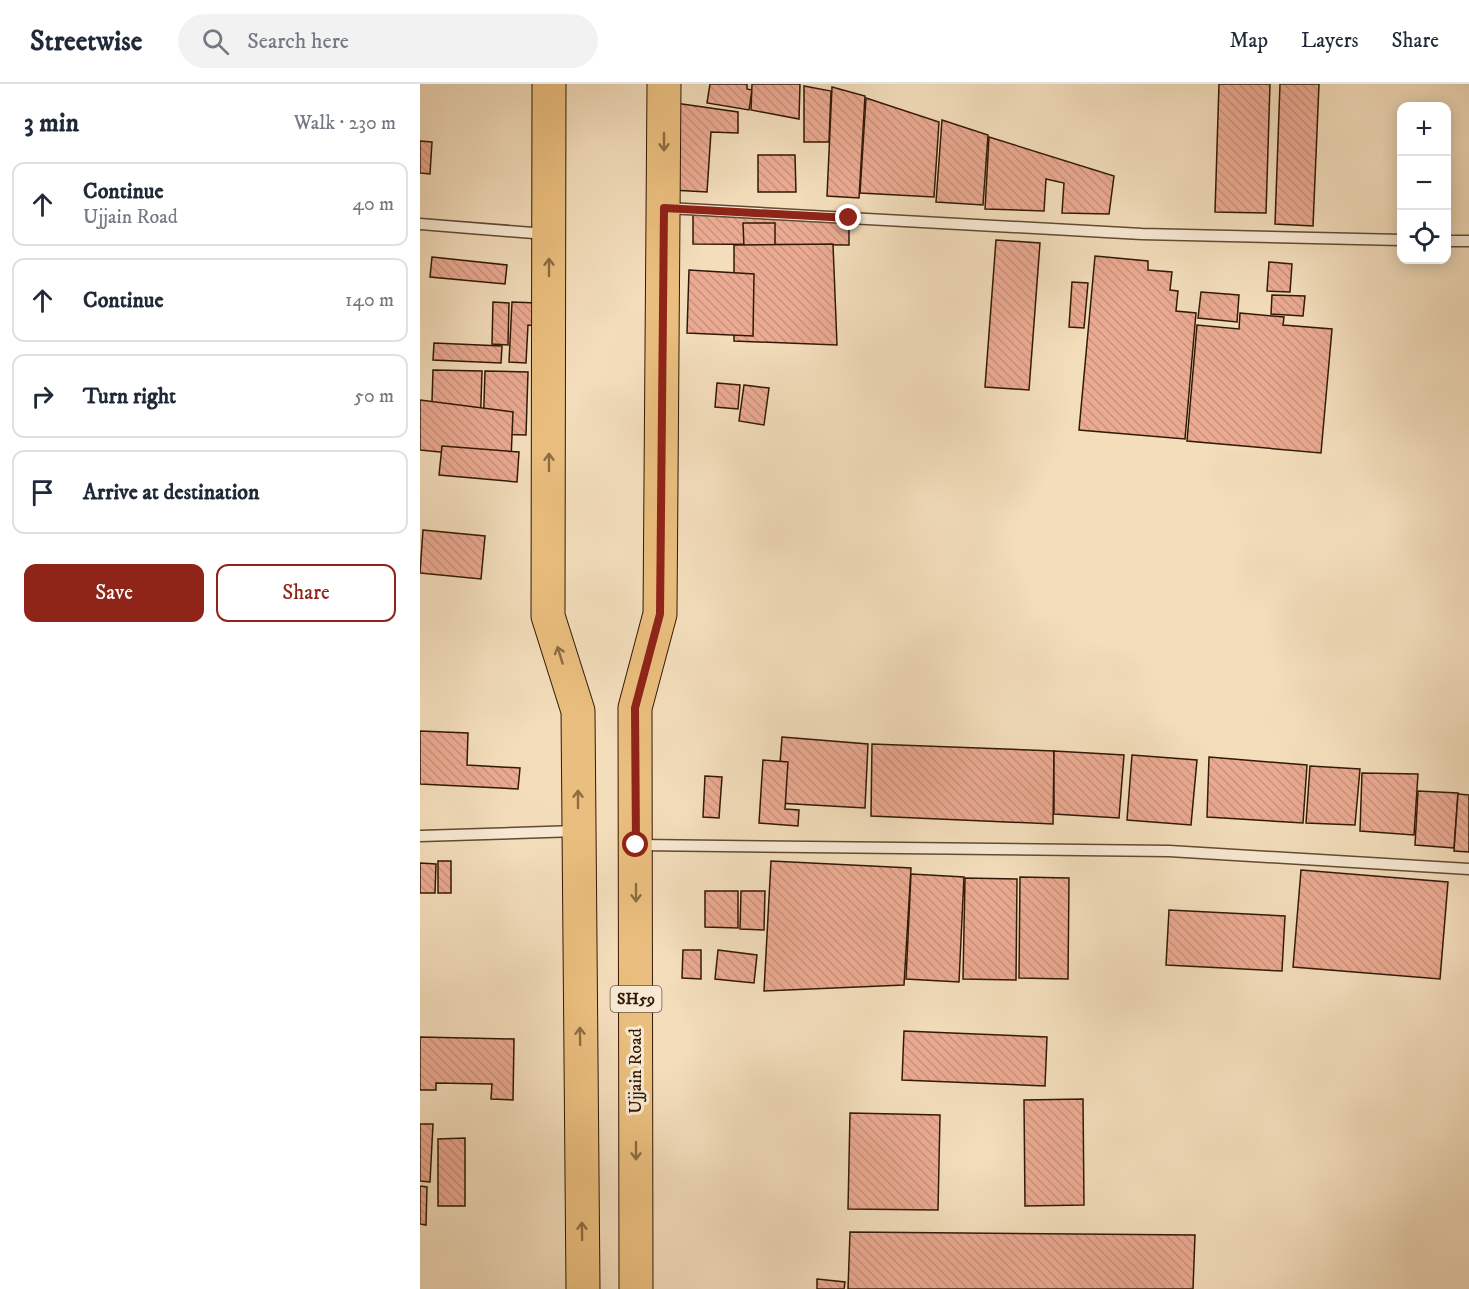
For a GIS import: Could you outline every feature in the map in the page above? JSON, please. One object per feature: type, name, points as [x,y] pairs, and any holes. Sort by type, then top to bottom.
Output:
[{"type":"main road","points":[[549,84],[548,616],[578,711],[583,1289]]},
{"type":"main road","name":"Ujjain Road","points":[[636,1289],[635,708],[660,614],[664,84]]},
{"type":"lane","points":[[664,208],[1142,234],[1397,240]]},
{"type":"lane","points":[[420,224],[549,234]]},
{"type":"lane","points":[[1451,241],[1469,241]]},
{"type":"lane","points":[[420,836],[578,831]]},
{"type":"lane","points":[[636,845],[1169,851],[1469,869]]},
{"type":"building","points":[[710,84],[747,84],[747,89],[752,90],[749,110],[707,103]]},
{"type":"building","points":[[752,84],[800,84],[799,119],[751,110]]},
{"type":"building","points":[[1219,84],[1270,84],[1266,213],[1215,212]]},
{"type":"building","points":[[1280,84],[1319,84],[1313,226],[1275,224]]},
{"type":"building","points":[[804,86],[831,91],[829,142],[804,142]]},
{"type":"building","points":[[832,87],[865,96],[859,198],[827,196]]},
{"type":"building","points":[[866,98],[939,122],[934,197],[860,193]]},
{"type":"building","points":[[675,103],[738,112],[738,133],[711,132],[707,192],[672,190]]},
{"type":"building","points":[[942,120],[988,135],[983,205],[936,202]]},
{"type":"building","points":[[989,137],[1114,176],[1109,214],[1062,213],[1064,183],[1046,179],[1044,211],[985,209]]},
{"type":"building","points":[[420,141],[432,142],[430,174],[420,173]]},
{"type":"building","points":[[758,155],[795,155],[796,192],[758,192]]},
{"type":"building","points":[[693,213],[849,218],[849,245],[693,244]]},
{"type":"building","points":[[743,223],[775,223],[775,247],[744,247]]},
{"type":"building","points":[[996,240],[1040,243],[1029,390],[985,387]]},
{"type":"building","points":[[833,244],[837,345],[734,341],[734,245]]},
{"type":"building","points":[[1095,256],[1148,261],[1148,270],[1172,272],[1170,290],[1178,291],[1176,311],[1196,313],[1185,439],[1079,430]]},
{"type":"building","points":[[432,257],[507,265],[505,284],[430,277]]},
{"type":"building","points":[[1269,262],[1292,264],[1290,292],[1267,291]]},
{"type":"building","points":[[689,270],[754,274],[753,336],[687,333]]},
{"type":"building","points":[[1072,282],[1088,283],[1084,328],[1069,327]]},
{"type":"building","points":[[1201,292],[1239,295],[1237,322],[1198,318]]},
{"type":"building","points":[[1272,295],[1305,296],[1303,316],[1271,314]]},
{"type":"building","points":[[493,302],[509,303],[508,345],[492,344]]},
{"type":"building","points":[[512,302],[537,303],[536,326],[528,325],[526,363],[509,362]]},
{"type":"building","points":[[1240,313],[1284,317],[1283,325],[1332,329],[1321,453],[1187,441],[1197,325],[1239,329]]},
{"type":"building","points":[[434,343],[502,346],[501,363],[433,360]]},
{"type":"building","points":[[433,370],[482,371],[480,434],[431,433]]},
{"type":"building","points":[[485,371],[528,372],[526,435],[483,434]]},
{"type":"building","points":[[717,383],[740,385],[738,409],[715,407]]},
{"type":"building","points":[[744,385],[769,388],[764,425],[739,421]]},
{"type":"building","points":[[420,400],[513,412],[511,459],[420,450]]},
{"type":"building","points":[[442,446],[519,452],[517,482],[439,475]]},
{"type":"building","points":[[423,530],[485,536],[481,579],[420,573]]},
{"type":"building","points":[[420,731],[468,733],[467,765],[520,768],[518,789],[420,784]]},
{"type":"building","points":[[782,737],[868,744],[865,808],[777,803]]},
{"type":"building","points":[[872,744],[1054,751],[1053,824],[871,816]]},
{"type":"building","points":[[1054,751],[1124,755],[1119,818],[1054,814]]},
{"type":"building","points":[[1132,755],[1197,760],[1191,825],[1127,820]]},
{"type":"building","points":[[1209,757],[1307,765],[1303,823],[1207,817]]},
{"type":"building","points":[[763,760],[788,762],[785,809],[799,810],[798,826],[759,823]]},
{"type":"building","points":[[1310,766],[1360,769],[1355,825],[1306,823]]},
{"type":"building","points":[[1362,773],[1418,774],[1414,835],[1360,831]]},
{"type":"building","points":[[705,776],[722,777],[719,818],[703,817]]},
{"type":"building","points":[[1418,791],[1458,793],[1454,848],[1415,845]]},
{"type":"building","points":[[1458,794],[1469,795],[1469,852],[1454,851]]},
{"type":"building","points":[[438,861],[451,861],[451,893],[438,893]]},
{"type":"building","points":[[771,861],[911,868],[904,985],[764,991]]},
{"type":"building","points":[[420,863],[436,864],[435,893],[420,893]]},
{"type":"building","points":[[1301,870],[1448,882],[1440,979],[1293,967]]},
{"type":"building","points":[[911,874],[964,877],[959,982],[906,979]]},
{"type":"building","points":[[1020,877],[1069,878],[1068,979],[1019,978]]},
{"type":"building","points":[[965,878],[1017,879],[1016,980],[963,979]]},
{"type":"building","points":[[705,891],[738,891],[738,928],[705,927]]},
{"type":"building","points":[[741,891],[765,891],[764,930],[740,929]]},
{"type":"building","points":[[1169,910],[1285,916],[1282,971],[1166,965]]},
{"type":"building","points":[[683,950],[701,950],[701,979],[682,978]]},
{"type":"building","points":[[718,950],[757,955],[754,983],[715,979]]},
{"type":"building","points":[[904,1031],[1047,1037],[1045,1086],[902,1080]]},
{"type":"building","points":[[420,1037],[514,1039],[513,1100],[491,1099],[492,1084],[436,1083],[436,1090],[420,1090]]},
{"type":"building","points":[[1083,1099],[1084,1205],[1025,1206],[1024,1100]]},
{"type":"building","points":[[850,1113],[940,1115],[938,1210],[848,1209]]},
{"type":"building","points":[[420,1124],[433,1124],[430,1182],[420,1181]]},
{"type":"building","points":[[465,1138],[465,1206],[438,1206],[438,1139]]},
{"type":"building","points":[[420,1186],[427,1187],[426,1225],[420,1224]]},
{"type":"building","points":[[850,1232],[1195,1235],[1193,1289],[848,1289]]},
{"type":"building","points":[[817,1279],[845,1282],[844,1289],[817,1289]]},
{"type":"route","points":[[636,845],[635,708],[660,614],[664,208],[849,218]]}]
